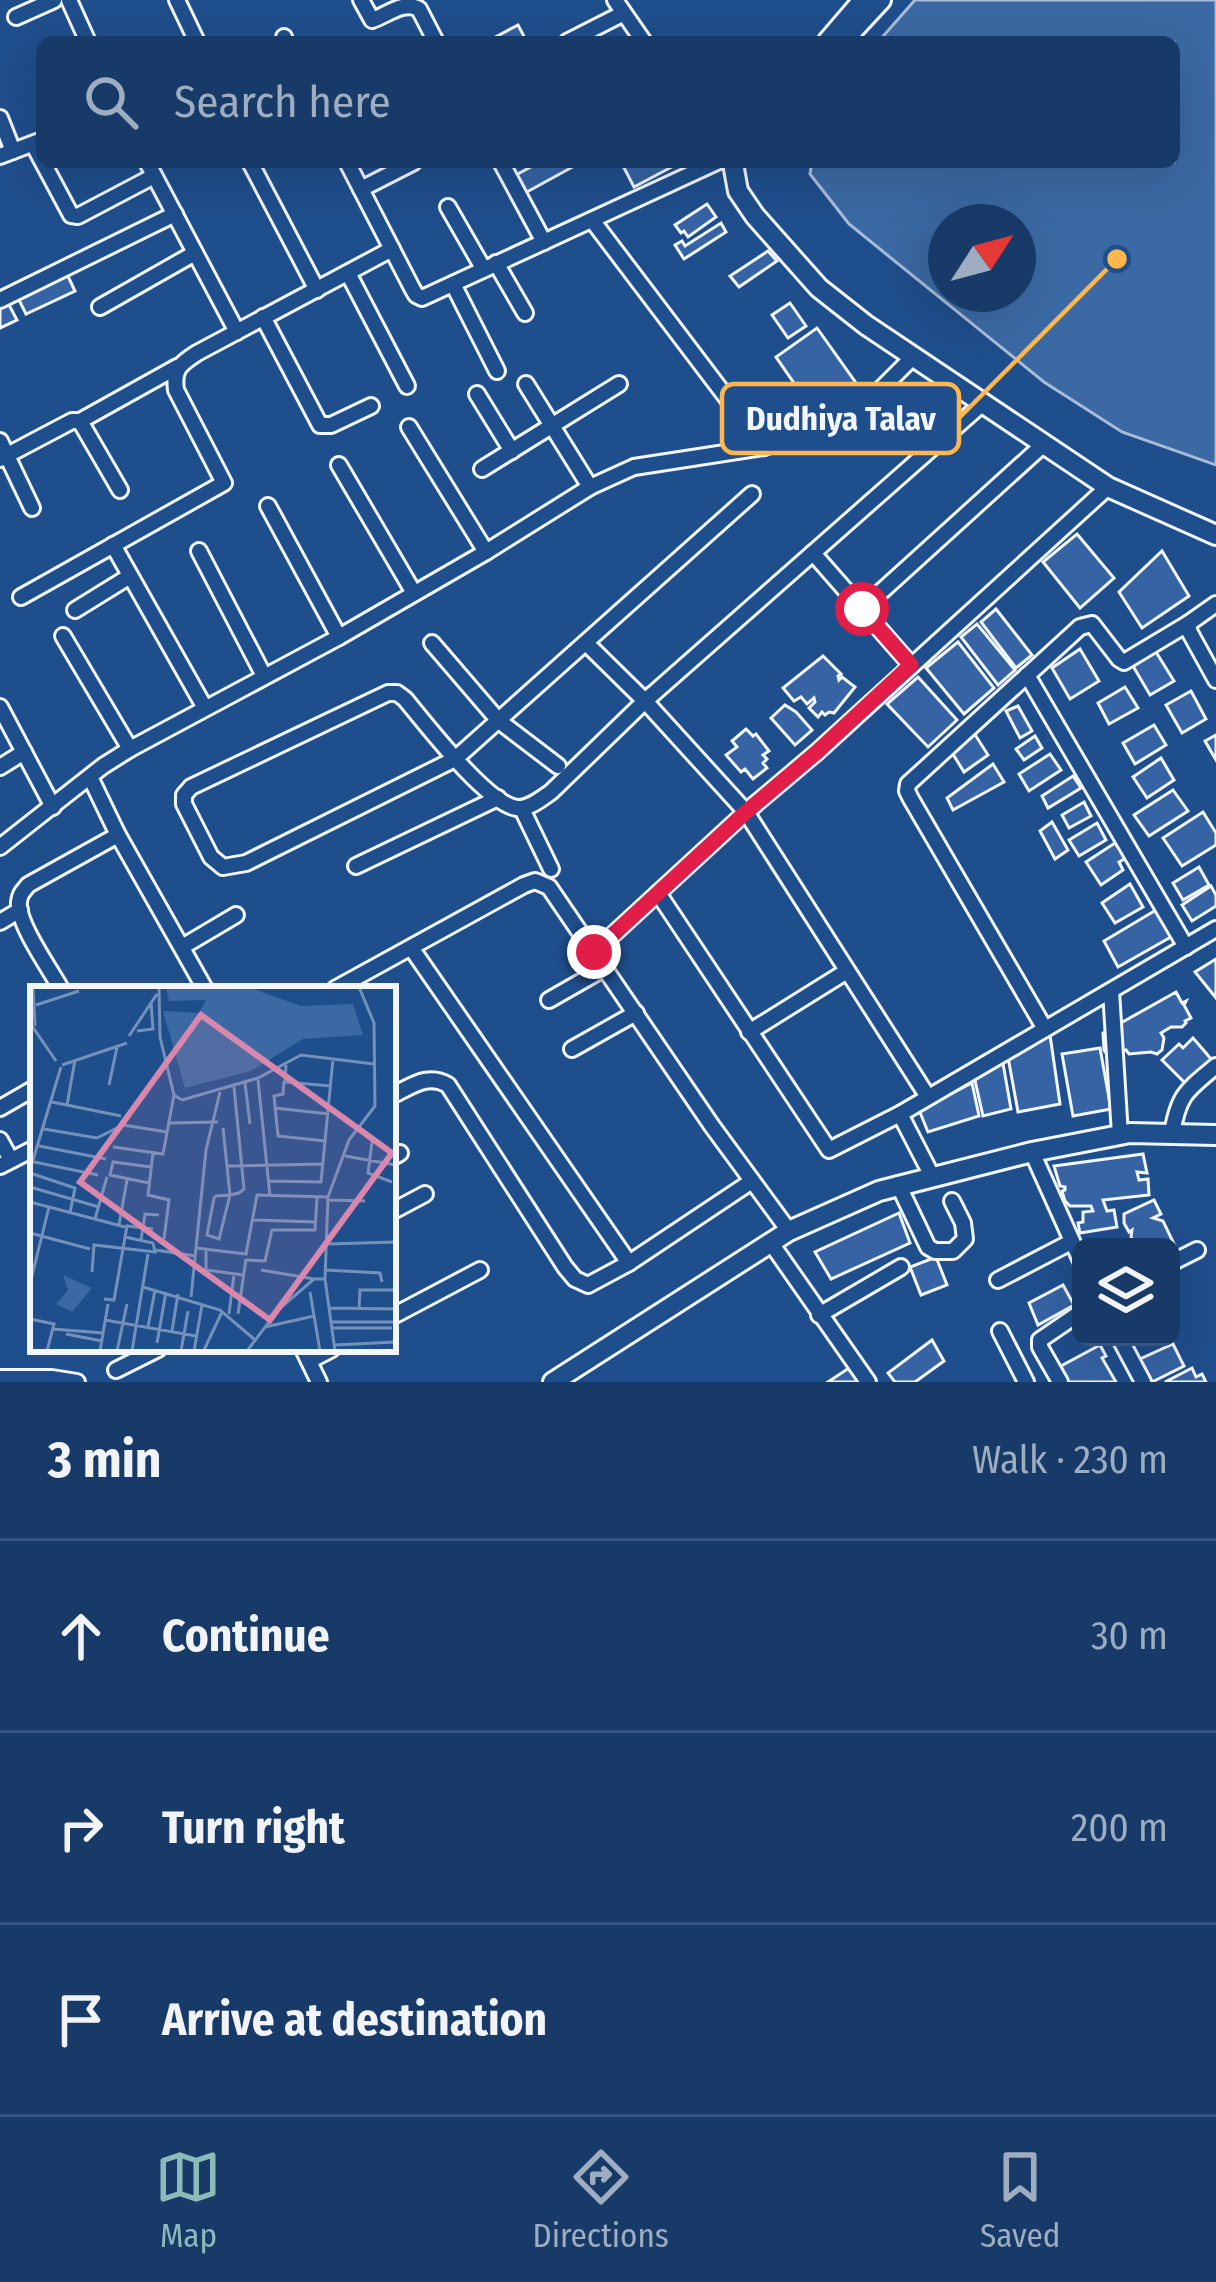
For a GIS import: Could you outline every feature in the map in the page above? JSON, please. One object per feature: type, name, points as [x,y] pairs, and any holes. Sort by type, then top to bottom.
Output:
[{"type":"main road","points":[[832,36],[863,0]]},
{"type":"main road","points":[[847,36],[880,0]]},
{"type":"main road","points":[[734,168],[746,204],[819,288],[1108,487],[1216,535]]},
{"type":"main road","points":[[745,168],[746,204]]},
{"type":"main road","points":[[554,1382],[789,1231],[898,1184],[1120,1135],[1216,1135]]},
{"type":"street","points":[[16,17],[54,0]]},
{"type":"street","points":[[69,0],[85,36]]},
{"type":"street","points":[[177,0],[194,36]]},
{"type":"street","points":[[361,0],[372,20],[410,4],[418,7],[433,36]]},
{"type":"street","points":[[576,36],[618,7],[640,36]]},
{"type":"street","points":[[0,118],[7,154],[36,142]]},
{"type":"street","points":[[49,168],[71,215],[78,216],[150,169],[237,332]]},
{"type":"street","points":[[253,168],[317,290]]},
{"type":"street","points":[[350,168],[416,295],[422,298],[704,168]]},
{"type":"street","points":[[361,189],[402,168]]},
{"type":"street","points":[[505,168],[544,242]]},
{"type":"street","points":[[448,207],[525,313]]},
{"type":"street","points":[[0,300],[175,214]]},
{"type":"street","points":[[592,220],[764,447]]},
{"type":"street","points":[[32,508],[2,452],[80,421],[392,249]]},
{"type":"street","points":[[100,307],[195,253]]},
{"type":"street","points":[[348,273],[407,386]]},
{"type":"street","points":[[453,284],[497,371]]},
{"type":"street","points":[[263,317],[320,424],[331,425],[371,406]]},
{"type":"street","points":[[0,848],[130,749],[339,637],[590,487],[634,467],[764,447],[804,434],[879,391],[914,357]]},
{"type":"street","points":[[21,596],[224,483],[176,390],[177,368]]},
{"type":"street","points":[[526,384],[590,487]]},
{"type":"street","points":[[482,469],[619,384]]},
{"type":"street","points":[[477,394],[512,451]]},
{"type":"street","points":[[752,494],[455,759],[246,863],[223,867],[211,856],[184,805],[184,795],[198,781],[388,693],[405,699],[455,759],[510,806],[522,809],[551,792],[645,701],[983,403]]},
{"type":"street","points":[[80,421],[120,490]]},
{"type":"street","points":[[409,427],[486,552]]},
{"type":"street","points":[[862,609],[1044,444]]},
{"type":"street","points":[[339,465],[413,593]]},
{"type":"street","points":[[594,952],[1108,487]]},
{"type":"street","points":[[268,506],[339,637]]},
{"type":"street","points":[[113,545],[205,708]]},
{"type":"street","points":[[200,551],[265,676]]},
{"type":"street","points":[[813,553],[911,665]]},
{"type":"street","points":[[75,610],[130,576]]},
{"type":"street","points":[[1045,1029],[907,791],[908,784],[1080,627],[1088,623],[1096,627],[1124,662],[1216,604]]},
{"type":"street","points":[[1189,623],[1193,642],[1216,680]]},
{"type":"street","points":[[63,636],[130,749]]},
{"type":"street","points":[[432,644],[499,721],[558,766]]},
{"type":"street","points":[[587,644],[746,812],[928,1097]]},
{"type":"street","points":[[1027,675],[1186,947]]},
{"type":"street","points":[[0,707],[53,807]]},
{"type":"street","points":[[0,767],[24,752]]},
{"type":"street","points":[[90,777],[203,986]]},
{"type":"street","points":[[356,866],[498,798]]},
{"type":"street","points":[[522,809],[550,869]]},
{"type":"street","points":[[59,986],[20,910],[21,893],[118,835]]},
{"type":"street","points":[[341,986],[535,881],[549,887],[789,1231]]},
{"type":"street","points":[[658,893],[829,1150],[1216,929]]},
{"type":"street","points":[[0,922],[20,910]]},
{"type":"street","points":[[182,947],[236,915]]},
{"type":"street","points":[[412,949],[629,1263]]},
{"type":"street","points":[[549,1000],[604,968]]},
{"type":"street","points":[[749,1032],[847,971]]},
{"type":"street","points":[[1111,991],[1120,1135]]},
{"type":"street","points":[[572,1049],[636,1013]]},
{"type":"street","points":[[1172,1133],[1181,1097],[1216,1066]]},
{"type":"street","points":[[396,1094],[425,1079],[448,1085],[565,1268],[587,1285],[629,1263],[752,1181]]},
{"type":"street","points":[[0,1108],[30,1091]]},
{"type":"street","points":[[899,1114],[932,1176]]},
{"type":"street","points":[[0,1140],[5,1163]]},
{"type":"street","points":[[998,1280],[1071,1242],[1032,1152]]},
{"type":"street","points":[[898,1184],[934,1251],[953,1251],[965,1239],[952,1201]]},
{"type":"street","points":[[396,1209],[425,1194]]},
{"type":"street","points":[[771,1243],[868,1382]]},
{"type":"street","points":[[1180,1258],[1197,1250]]},
{"type":"street","points":[[819,1315],[902,1267]]},
{"type":"street","points":[[396,1314],[480,1270]]},
{"type":"street","points":[[1060,1382],[1040,1340],[1072,1318]]},
{"type":"street","points":[[1000,1331],[1026,1382]]},
{"type":"street","points":[[1124,1346],[1143,1382]]},
{"type":"street","points":[[116,1370],[152,1352]]},
{"type":"street","points":[[306,1355],[319,1382]]},
{"type":"street","points":[[0,1378],[77,1382]]},
{"type":"water","points":[[915,0],[1216,0],[1216,465],[1122,432],[1044,382],[958,312],[1036,312],[1036,204],[928,204],[928,288],[849,224],[810,174],[811,168],[1180,168],[1180,36],[883,36]]},
{"type":"building","points":[[518,25],[524,36],[497,36]]},
{"type":"building","points":[[529,168],[571,168],[525,193],[516,175]]},
{"type":"building","points":[[624,168],[670,168],[634,187]]},
{"type":"building","points":[[707,204],[716,217],[688,237],[681,233],[675,225]]},
{"type":"building","points":[[721,223],[726,232],[684,259],[675,245],[682,241],[685,246]]},
{"type":"building","points":[[768,251],[777,261],[739,287],[730,276]]},
{"type":"building","points":[[66,272],[75,291],[26,314],[17,296]]},
{"type":"building","points":[[8,303],[17,320],[0,328],[0,307]]},
{"type":"building","points":[[790,303],[806,326],[788,338],[772,315]]},
{"type":"building","points":[[817,328],[856,383],[814,412],[776,357]]},
{"type":"building","points":[[1077,534],[1114,578],[1080,608],[1043,562]]},
{"type":"building","points":[[1162,551],[1189,596],[1142,628],[1119,592]]},
{"type":"building","points":[[996,609],[1032,655],[1016,668],[981,622]]},
{"type":"building","points":[[977,624],[1015,670],[998,685],[961,637]]},
{"type":"building","points":[[958,642],[994,688],[964,714],[926,668]]},
{"type":"building","points":[[1080,649],[1099,681],[1070,699],[1052,668]]},
{"type":"building","points":[[1156,652],[1174,681],[1150,695],[1133,666]]},
{"type":"building","points":[[823,656],[841,674],[839,680],[842,677],[855,687],[834,713],[822,712],[818,717],[809,708],[814,698],[807,704],[801,697],[794,701],[783,688]]},
{"type":"building","points":[[918,677],[957,720],[928,747],[887,704]]},
{"type":"building","points":[[1125,687],[1138,708],[1109,724],[1098,703]]},
{"type":"building","points":[[1191,691],[1206,719],[1182,733],[1166,705]]},
{"type":"building","points":[[785,705],[812,730],[795,745],[771,718]]},
{"type":"building","points":[[1018,706],[1032,731],[1020,738],[1006,711]]},
{"type":"building","points":[[1154,725],[1166,745],[1135,764],[1123,743]]},
{"type":"building","points":[[746,729],[769,751],[763,755],[767,768],[753,779],[726,755],[737,747],[732,741]]},
{"type":"building","points":[[974,733],[988,755],[964,772],[951,751]]},
{"type":"building","points":[[1216,735],[1216,760],[1205,741]]},
{"type":"building","points":[[1035,736],[1042,748],[1024,760],[1016,749]]},
{"type":"building","points":[[1050,754],[1061,770],[1029,791],[1019,774]]},
{"type":"building","points":[[1161,758],[1174,780],[1147,798],[1133,777]]},
{"type":"building","points":[[993,764],[1004,782],[953,810],[947,798]]},
{"type":"building","points":[[1073,776],[1081,788],[1048,808],[1042,796]]},
{"type":"building","points":[[1173,790],[1188,811],[1149,836],[1134,815]]},
{"type":"building","points":[[1084,802],[1091,816],[1069,828],[1062,815]]},
{"type":"building","points":[[1203,812],[1216,833],[1216,845],[1182,866],[1163,838]]},
{"type":"building","points":[[1052,822],[1068,850],[1055,859],[1040,831]]},
{"type":"building","points":[[1097,823],[1106,840],[1079,856],[1069,840]]},
{"type":"building","points":[[1115,843],[1126,858],[1119,862],[1123,870],[1101,885],[1086,862]]},
{"type":"building","points":[[1199,867],[1209,885],[1183,900],[1173,883]]},
{"type":"building","points":[[1130,884],[1143,907],[1115,923],[1102,903]]},
{"type":"building","points":[[1211,886],[1216,906],[1192,921],[1182,905]]},
{"type":"building","points":[[1156,910],[1171,937],[1118,967],[1104,941]]},
{"type":"building","points":[[1216,959],[1216,998],[1195,972]]},
{"type":"building","points":[[1176,992],[1182,1003],[1186,1001],[1191,1018],[1182,1027],[1161,1033],[1162,1050],[1129,1054],[1126,1050],[1108,1056],[1103,1033]]},
{"type":"building","points":[[1050,1035],[1060,1104],[1018,1112],[1008,1057]]},
{"type":"building","points":[[1193,1038],[1212,1060],[1186,1084],[1162,1060]]},
{"type":"building","points":[[1100,1048],[1111,1109],[1073,1116],[1062,1054]]},
{"type":"building","points":[[1002,1058],[1011,1109],[983,1116],[974,1076]]},
{"type":"building","points":[[972,1083],[979,1116],[928,1132],[919,1110]]},
{"type":"building","points":[[1143,1154],[1147,1173],[1137,1172],[1139,1180],[1148,1179],[1149,1195],[1103,1200],[1107,1211],[1114,1210],[1117,1227],[1080,1233],[1083,1212],[1093,1211],[1091,1206],[1070,1206],[1065,1201],[1065,1187],[1060,1186],[1054,1166]]},
{"type":"building","points":[[1154,1200],[1161,1214],[1153,1218],[1163,1221],[1171,1238],[1132,1238],[1124,1214]]},
{"type":"building","points":[[899,1213],[910,1243],[831,1279],[815,1252]]},
{"type":"building","points":[[936,1257],[947,1285],[921,1295],[910,1267]]},
{"type":"building","points":[[1063,1285],[1072,1306],[1038,1325],[1029,1303]]},
{"type":"building","points":[[932,1340],[944,1361],[915,1382],[895,1382],[888,1373]]},
{"type":"building","points":[[1101,1346],[1116,1382],[1067,1382],[1061,1366]]},
{"type":"building","points":[[1174,1346],[1184,1366],[1152,1382],[1140,1359]]},
{"type":"building","points":[[852,1366],[862,1382],[828,1382]]},
{"type":"building","points":[[1192,1368],[1206,1382],[1165,1382]]},
{"type":"place","name":"Dudhiya Talav","points":[[1117,259]]},
{"type":"route","points":[[594,952],[911,665],[862,609]]}]
